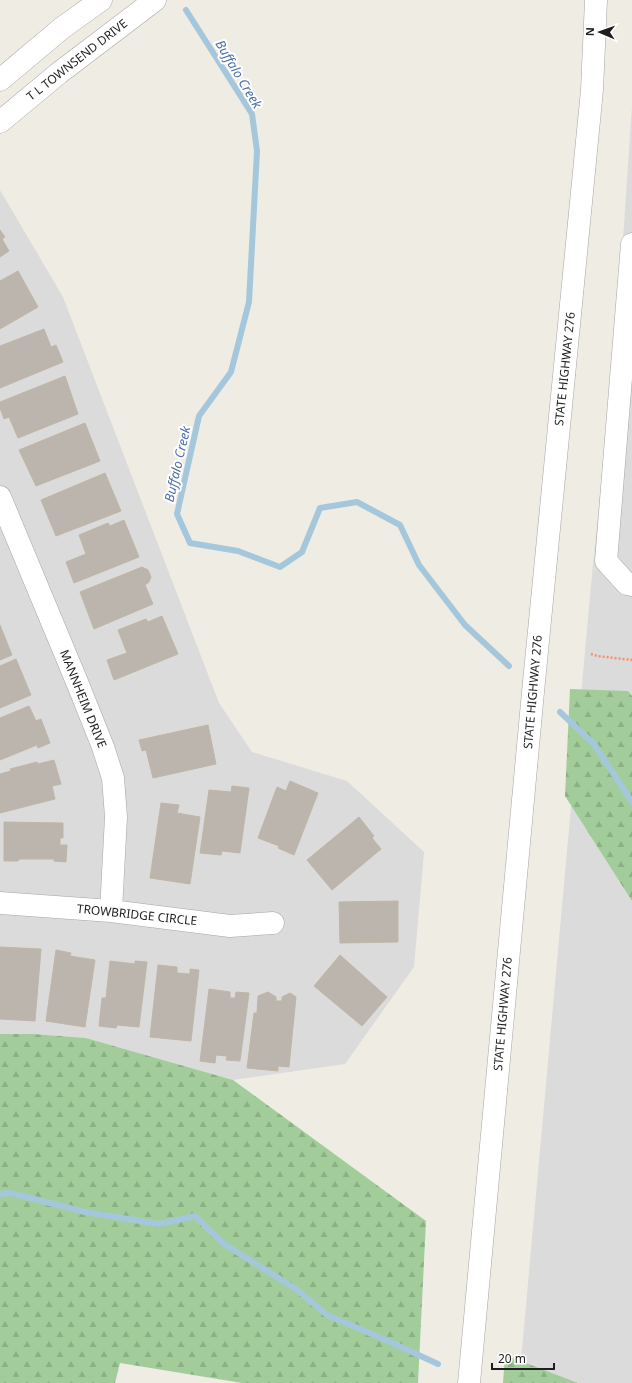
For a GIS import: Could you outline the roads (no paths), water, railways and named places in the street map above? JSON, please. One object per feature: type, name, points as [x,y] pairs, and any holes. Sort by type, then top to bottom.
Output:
[{"type":"street","points":[[0,80],[62,28],[101,0]]},
{"type":"street","name":"T L TOWNSEND DRIVE","points":[[0,122],[59,73],[155,0]]},
{"type":"street","name":"STATE HIGHWAY 276","points":[[468,1383],[592,90],[596,0]]},
{"type":"street","points":[[632,244],[606,561],[627,584],[632,585]]},
{"type":"street","name":"MANNHEIM DRIVE","points":[[0,497],[5,524],[77,682],[103,747],[113,778],[116,817],[111,911]]},
{"type":"street","name":"TROWBRIDGE CIRCLE","points":[[0,903],[111,911],[230,926],[273,923]]},
{"type":"waterway","name":"Buffalo Creek","points":[[186,10],[252,114],[257,151],[249,302],[231,372],[199,416],[177,514],[190,543],[238,551],[280,567],[302,552],[320,508],[357,502],[400,525],[419,565],[465,625],[509,666]]},
{"type":"waterway","name":"Buffalo Creek","points":[[560,712],[594,744],[632,802]]},
{"type":"waterway","points":[[0,1194],[11,1193],[85,1212],[159,1224],[195,1216],[224,1244],[296,1289],[327,1315],[438,1364]]}]
